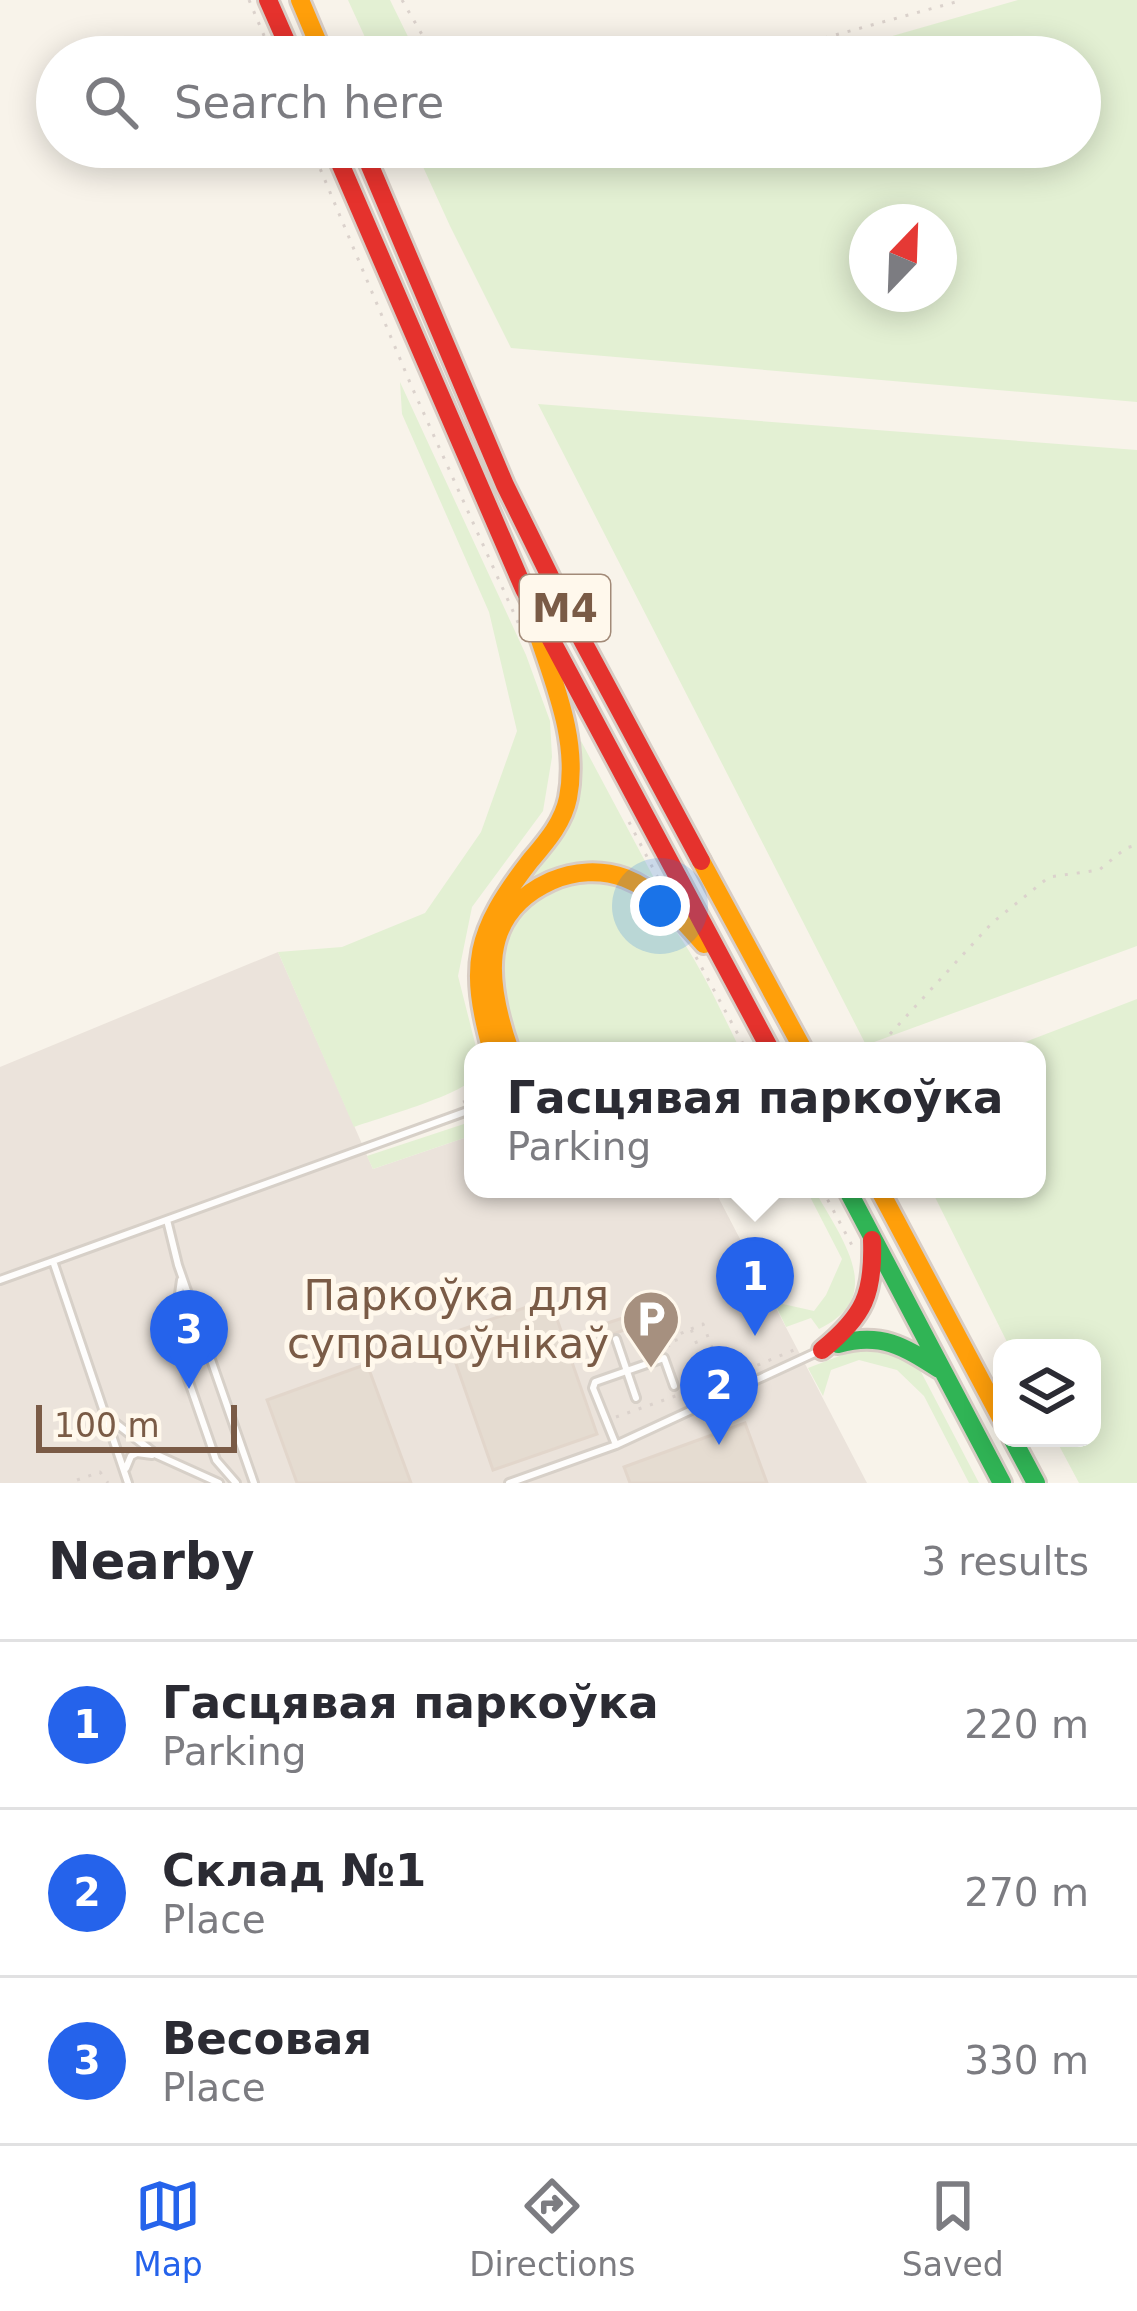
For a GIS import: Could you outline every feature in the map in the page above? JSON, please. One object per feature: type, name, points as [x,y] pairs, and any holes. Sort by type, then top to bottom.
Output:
[{"type":"highway","points":[[268,0],[284,36]]},
{"type":"highway","points":[[300,0],[315,36]]},
{"type":"highway","name":"М4","points":[[342,168],[524,590],[766,1042]]},
{"type":"highway","name":"М4","points":[[371,168],[544,564],[799,1042]]},
{"type":"highway","points":[[490,1042],[478,994],[478,950],[494,911],[560,820],[571,770],[568,737],[524,590]]},
{"type":"highway","points":[[507,1042],[493,1004],[492,950],[512,907],[550,880],[598,872],[648,890],[673,909],[724,966]]},
{"type":"highway","points":[[852,1198],[1002,1483]]},
{"type":"highway","points":[[884,1198],[993,1403]]},
{"type":"highway","points":[[822,1350],[850,1329],[866,1302],[874,1263],[872,1235]]},
{"type":"highway","points":[[822,1350],[853,1339],[886,1339],[944,1372]]},
{"type":"highway","points":[[1017,1447],[1036,1483]]},
{"type":"lane","points":[[0,1280],[464,1113]]},
{"type":"lane","points":[[167,1220],[254,1482],[239,1483],[216,1460],[173,1336],[182,1275]]},
{"type":"lane","points":[[53,1261],[128,1478]]},
{"type":"lane","points":[[616,1340],[636,1398]]},
{"type":"lane","points":[[509,1483],[616,1444],[822,1350]]},
{"type":"lane","points":[[616,1444],[593,1388],[595,1382],[664,1358],[674,1386]]},
{"type":"lane","points":[[106,1416],[158,1456],[219,1483]]},
{"type":"lane","points":[[128,1478],[131,1456],[158,1456]]},
{"type":"path","points":[[249,0],[264,36]]},
{"type":"path","points":[[402,0],[423,36]]},
{"type":"path","points":[[831,36],[962,0]]},
{"type":"path","points":[[320,168],[522,631]]},
{"type":"path","points":[[623,810],[673,909]]},
{"type":"path","points":[[890,1034],[992,923],[1048,877],[1099,870],[1137,844]]},
{"type":"path","points":[[690,944],[741,1042]]},
{"type":"path","points":[[827,1198],[861,1262]]},
{"type":"path","points":[[659,1349],[704,1324],[724,1378],[794,1350],[799,1360]]},
{"type":"path","points":[[691,1329],[712,1383]]},
{"type":"path","points":[[77,1480],[100,1472],[108,1483]]},
{"type":"shaded area","points":[[278,952],[373,1169],[464,1138],[464,1198],[719,1198],[867,1483],[0,1483],[0,1067]]},
{"type":"green space","points":[[348,0],[390,0],[408,36],[364,36]]},
{"type":"green space","points":[[1018,0],[1137,0],[1137,402],[511,348],[424,168],[1101,168],[1101,36],[892,36]]},
{"type":"green space","points":[[400,382],[526,655],[550,721],[552,757],[543,811],[472,907],[458,976],[475,1042],[464,1042],[464,1086],[354,1127],[278,952],[342,947],[425,913],[481,832],[517,731],[489,612],[402,414]]},
{"type":"green space","points":[[538,404],[1137,450],[1137,946],[864,1042]]},
{"type":"green space","points":[[581,741],[654,878],[617,866],[583,864],[550,873],[518,895],[575,807]]},
{"type":"green space","points":[[592,878],[616,883],[647,899],[680,937],[736,1042],[518,1042],[504,1014],[498,972],[505,936],[515,912],[560,882]]},
{"type":"green space","points":[[1137,999],[1137,1483],[1079,1483],[1060,1447],[1101,1447],[1101,1339],[1006,1339],[935,1198],[1046,1198],[1046,1042],[1025,1042]]},
{"type":"green space","points":[[464,1124],[464,1138],[373,1169],[367,1156]]},
{"type":"green space","points":[[811,1198],[819,1198],[836,1226],[855,1283],[840,1315],[819,1329],[811,1318],[786,1327],[774,1302],[814,1311],[842,1259]]},
{"type":"green space","points":[[863,1347],[891,1353],[920,1370],[979,1483],[969,1483],[924,1396],[897,1370],[859,1360],[831,1370],[823,1396],[808,1368]]},
{"type":"building","points":[[550,1299],[597,1434],[493,1470],[446,1335]]},
{"type":"building","points":[[663,1305],[672,1333],[641,1344],[635,1326],[594,1341],[589,1329]]},
{"type":"building","points":[[367,1364],[411,1483],[297,1483],[267,1400]]},
{"type":"building","points":[[745,1423],[767,1483],[630,1483],[624,1467]]},
{"type":"traffic: fast","points":[[852,1198],[1002,1483]]},
{"type":"traffic: fast","points":[[838,1344],[891,1343],[939,1369]]},
{"type":"traffic: fast","points":[[1017,1447],[1036,1483]]},
{"type":"traffic: slow","points":[[300,0],[315,36]]},
{"type":"traffic: slow","points":[[490,1042],[479,972],[487,930],[512,886],[558,824],[571,777],[564,714],[538,634]]},
{"type":"traffic: slow","points":[[701,861],[799,1042]]},
{"type":"traffic: slow","points":[[507,1042],[493,977],[499,932],[527,895],[551,881],[588,872],[625,878],[658,898],[704,944]]},
{"type":"traffic: slow","points":[[884,1198],[993,1403]]},
{"type":"traffic: jam","points":[[268,0],[284,36]]},
{"type":"traffic: jam","points":[[342,168],[524,589],[766,1042]]},
{"type":"traffic: jam","points":[[371,168],[505,485],[701,861]]},
{"type":"traffic: jam","points":[[822,1350],[848,1326],[864,1302],[872,1240]]},
{"type":"place","name":"Гасцявая паркоўка","points":[[755,1336]]},
{"type":"place","name":"Паркоўка для супрацоўнікаў","points":[[651,1370]]},
{"type":"place","name":"Весовая","points":[[189,1389]]},
{"type":"place","name":"Склад №1","points":[[719,1445]]}]
